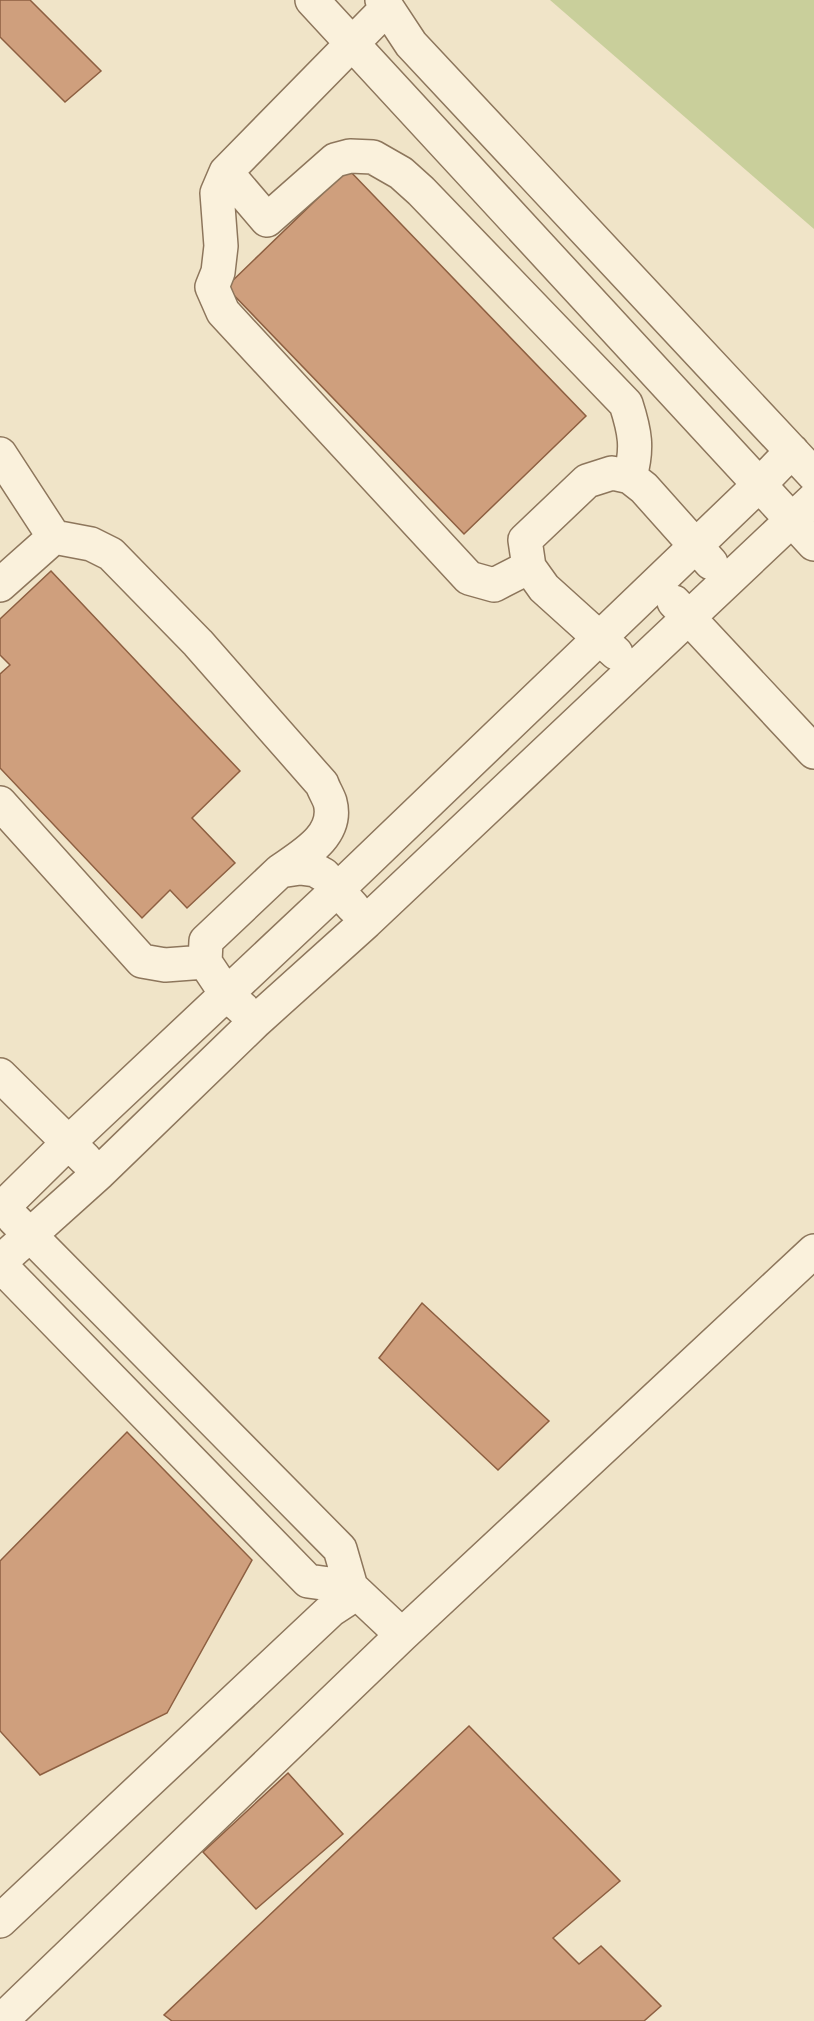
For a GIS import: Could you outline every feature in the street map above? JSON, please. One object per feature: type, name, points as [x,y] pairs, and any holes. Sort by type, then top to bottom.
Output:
[{"type":"street","points":[[312,0],[759,485],[803,509],[814,544]]},
{"type":"street","points":[[529,567],[494,585],[469,578],[223,312],[212,287],[218,272],[221,246],[217,193],[226,172],[353,44],[384,4],[411,44],[814,475]]},
{"type":"street","points":[[226,172],[267,220],[335,160],[350,156],[373,157],[400,173],[421,191],[626,405],[635,431],[636,458],[630,477]]},
{"type":"street","points":[[402,1635],[354,1590],[340,1549],[29,1234],[1,1209],[337,890],[792,451]]},
{"type":"street","points":[[0,454],[54,537],[91,544],[111,554],[198,643],[322,784],[330,803],[330,825],[313,848],[280,871],[206,941],[205,962],[227,995],[256,1021]]},
{"type":"street","points":[[633,668],[544,588],[529,567],[525,540],[587,481],[612,473],[630,477],[644,488],[726,580]]},
{"type":"street","points":[[354,1590],[308,1581],[0,1263],[29,1234],[99,1173],[256,1021],[366,922],[803,509]]},
{"type":"street","points":[[0,585],[54,537]]},
{"type":"street","points":[[656,583],[814,752]]},
{"type":"street","points":[[0,803],[142,961],[165,965],[205,962]]},
{"type":"street","points":[[280,871],[300,868],[315,870],[324,875],[366,922]]},
{"type":"street","points":[[0,1076],[99,1173]]},
{"type":"street","points":[[5,2016],[402,1635],[814,1251]]},
{"type":"street","points":[[0,1921],[354,1590]]},
{"type":"green space","points":[[550,0],[814,0],[814,229]]},
{"type":"building","points":[[0,0],[30,0],[101,71],[65,102],[0,37]]},
{"type":"building","points":[[348,169],[586,416],[464,534],[226,287]]},
{"type":"building","points":[[51,571],[240,771],[192,818],[235,863],[187,908],[170,890],[142,918],[0,768],[0,674],[10,665],[0,655],[0,619]]},
{"type":"building","points":[[422,1303],[549,1421],[498,1470],[379,1358]]},
{"type":"building","points":[[127,1432],[252,1560],[167,1713],[40,1775],[0,1731],[0,1561]]},
{"type":"building","points":[[469,1726],[620,1881],[553,1938],[579,1964],[601,1946],[661,2006],[644,2021],[172,2021],[164,2015]]},
{"type":"building","points":[[288,1773],[343,1834],[256,1909],[203,1852]]}]
